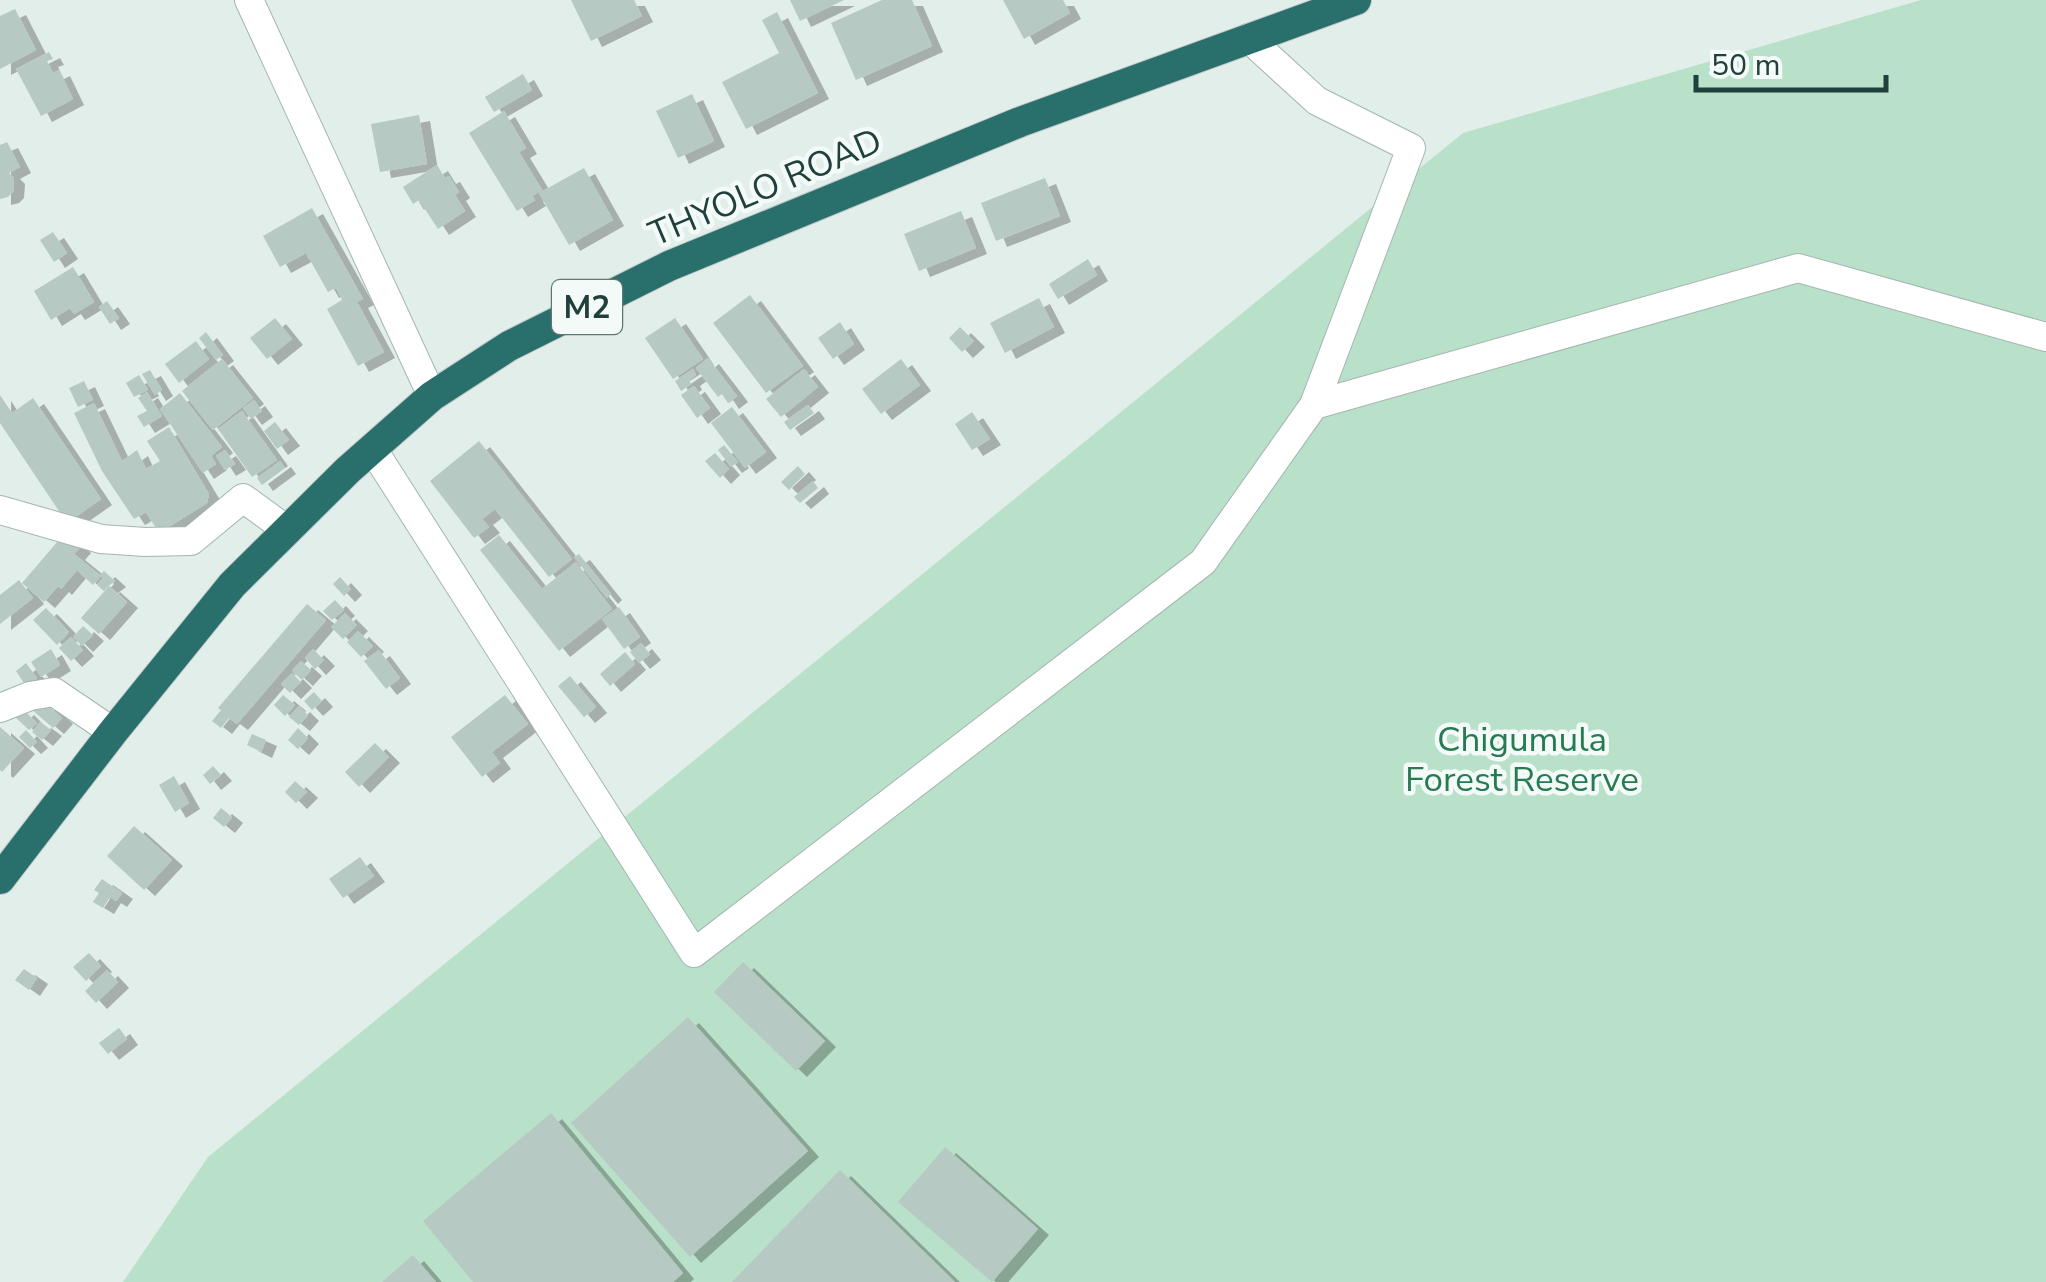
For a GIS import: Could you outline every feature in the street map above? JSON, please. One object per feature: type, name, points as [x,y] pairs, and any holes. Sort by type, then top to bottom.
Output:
[{"type":"highway","name":"THYOLO ROAD","points":[[0,878],[232,585],[372,448],[432,396],[510,346],[669,266],[1020,122],[1248,38],[1319,6],[1356,0]]},
{"type":"street","points":[[250,0],[432,396]]},
{"type":"street","points":[[372,448],[694,953],[1204,562],[1314,405],[1411,148],[1317,101],[1248,38]]},
{"type":"street","points":[[1314,405],[1798,268],[2046,337]]},
{"type":"street","points":[[0,510],[101,539],[191,541],[243,498],[287,530]]},
{"type":"street","points":[[0,708],[54,692],[114,732]]},
{"type":"green space","name":"Chigumula Forest Reserve","points":[[1921,0],[2046,0],[2046,1282],[123,1282],[208,1157],[1463,133]]},
{"type":"building","points":[[571,0],[634,0],[642,16],[591,41]]},
{"type":"building","points":[[790,0],[844,0],[800,21]]},
{"type":"building","points":[[882,0],[912,0],[932,46],[856,80],[831,23]]},
{"type":"building","points":[[1003,0],[1063,0],[1070,13],[1024,39]]},
{"type":"building","points":[[15,9],[36,50],[0,69],[0,16]]},
{"type":"building","points":[[777,12],[818,93],[746,129],[722,82],[779,53],[762,20]]},
{"type":"building","points":[[49,52],[53,59],[47,61],[53,73],[59,70],[73,99],[41,116],[16,69]]},
{"type":"building","points":[[523,74],[532,90],[494,112],[485,97]]},
{"type":"building","points":[[692,94],[714,141],[678,158],[656,111]]},
{"type":"building","points":[[504,111],[526,148],[519,152],[542,190],[532,196],[535,200],[517,211],[469,133]]},
{"type":"building","points":[[419,115],[427,164],[380,172],[371,124]]},
{"type":"building","points":[[7,142],[20,167],[9,173],[14,178],[13,192],[0,199],[0,145]]},
{"type":"building","points":[[437,165],[459,192],[455,195],[465,211],[438,229],[419,200],[413,204],[403,187]]},
{"type":"building","points":[[584,168],[613,220],[569,245],[539,193]]},
{"type":"building","points":[[1045,178],[1060,216],[996,241],[981,203]]},
{"type":"building","points":[[312,208],[363,299],[357,302],[384,352],[358,366],[327,309],[342,300],[336,288],[328,292],[306,253],[280,267],[263,236]]},
{"type":"building","points":[[961,211],[976,248],[919,271],[904,234]]},
{"type":"building","points":[[53,232],[67,253],[54,262],[40,240]]},
{"type":"building","points":[[1088,259],[1097,275],[1058,299],[1049,284]]},
{"type":"building","points":[[73,267],[94,302],[74,314],[70,308],[51,320],[34,291]]},
{"type":"building","points":[[750,295],[803,366],[766,393],[713,323]]},
{"type":"building","points":[[1039,298],[1054,327],[1005,353],[990,323]]},
{"type":"building","points":[[107,301],[119,318],[110,324],[99,307]]},
{"type":"building","points":[[275,318],[292,339],[267,359],[250,338]]},
{"type":"building","points":[[675,318],[703,359],[673,379],[645,338]]},
{"type":"building","points":[[840,322],[854,344],[833,359],[818,338]]},
{"type":"building","points":[[960,327],[974,341],[962,352],[949,338]]},
{"type":"building","points":[[206,332],[223,355],[216,360],[199,338]]},
{"type":"building","points":[[196,341],[209,359],[179,383],[165,364]]},
{"type":"building","points":[[708,358],[737,396],[728,403],[722,394],[718,397],[696,368]]},
{"type":"building","points":[[222,359],[253,398],[213,430],[182,391]]},
{"type":"building","points":[[901,359],[920,385],[881,414],[862,389]]},
{"type":"building","points":[[693,369],[696,375],[681,391],[675,381]]},
{"type":"building","points":[[804,369],[818,387],[781,417],[766,399]]},
{"type":"building","points":[[150,370],[162,390],[155,395],[142,374]]},
{"type":"building","points":[[139,375],[148,390],[134,397],[126,383]]},
{"type":"building","points":[[84,381],[93,400],[78,407],[69,388]]},
{"type":"building","points":[[694,386],[710,408],[697,418],[681,395]]},
{"type":"building","points":[[147,392],[162,416],[144,427],[137,416],[147,411],[138,398]]},
{"type":"building","points":[[180,393],[222,447],[211,456],[216,464],[203,473],[160,409]]},
{"type":"building","points":[[0,395],[12,413],[33,398],[101,499],[67,523],[0,423]]},
{"type":"building","points":[[254,400],[262,411],[251,419],[243,408]]},
{"type":"building","points":[[94,403],[122,461],[137,450],[146,469],[160,461],[147,441],[169,427],[209,494],[207,503],[159,533],[146,512],[134,519],[102,471],[74,413]]},
{"type":"building","points":[[808,405],[814,413],[790,430],[784,422]]},
{"type":"building","points":[[732,407],[766,452],[745,468],[711,423]]},
{"type":"building","points":[[242,411],[277,460],[252,477],[218,429]]},
{"type":"building","points":[[972,412],[990,439],[972,450],[955,424]]},
{"type":"building","points":[[275,422],[289,440],[277,449],[264,431]]},
{"type":"building","points":[[479,441],[572,559],[549,577],[495,509],[482,519],[489,527],[474,538],[430,481]]},
{"type":"building","points":[[724,445],[738,462],[731,467],[718,450]]},
{"type":"building","points":[[225,450],[235,464],[225,470],[216,456]]},
{"type":"building","points":[[715,453],[729,469],[720,478],[705,461]]},
{"type":"building","points":[[280,461],[285,468],[262,485],[257,478]]},
{"type":"building","points":[[798,466],[805,474],[789,490],[781,482]]},
{"type":"building","points":[[813,481],[818,488],[800,503],[794,497]]},
{"type":"building","points":[[64,534],[80,547],[74,554],[101,576],[93,585],[77,570],[44,602],[22,583]]},
{"type":"building","points":[[499,535],[542,589],[576,562],[612,609],[559,651],[480,550]]},
{"type":"building","points":[[579,554],[611,594],[607,598],[574,557]]},
{"type":"building","points":[[104,571],[115,581],[103,590],[97,585]]},
{"type":"building","points":[[340,577],[351,589],[344,596],[333,584]]},
{"type":"building","points":[[19,580],[33,598],[0,624],[0,595]]},
{"type":"building","points":[[109,586],[127,602],[99,634],[81,618]]},
{"type":"building","points":[[335,600],[344,610],[332,620],[323,611]]},
{"type":"building","points":[[307,604],[326,620],[237,724],[229,718],[221,728],[212,721],[221,710],[218,708]]},
{"type":"building","points":[[619,607],[640,637],[624,649],[602,619]]},
{"type":"building","points":[[46,608],[69,632],[57,645],[33,620]]},
{"type":"building","points":[[345,613],[357,625],[343,639],[331,627]]},
{"type":"building","points":[[83,626],[93,635],[82,646],[73,637]]},
{"type":"building","points":[[358,631],[373,646],[361,657],[347,642]]},
{"type":"building","points":[[71,637],[83,650],[71,661],[59,648]]},
{"type":"building","points":[[641,643],[650,654],[639,663],[630,652]]},
{"type":"building","points":[[51,649],[60,665],[41,677],[31,662]]},
{"type":"building","points":[[313,649],[324,660],[315,669],[305,658]]},
{"type":"building","points":[[379,650],[400,678],[386,689],[364,661]]},
{"type":"building","points":[[625,652],[635,664],[610,686],[600,674]]},
{"type":"building","points":[[301,661],[311,670],[302,680],[292,671]]},
{"type":"building","points":[[26,663],[37,678],[26,686],[16,671]]},
{"type":"building","points":[[292,673],[301,682],[290,693],[281,684]]},
{"type":"building","points":[[570,676],[596,707],[584,717],[558,686]]},
{"type":"building","points":[[314,692],[322,701],[312,710],[304,701]]},
{"type":"building","points":[[283,695],[295,705],[285,716],[274,705]]},
{"type":"building","points":[[505,695],[528,724],[492,752],[500,763],[482,777],[451,737]]},
{"type":"building","points":[[46,704],[62,718],[53,728],[30,708]]},
{"type":"building","points":[[299,706],[308,715],[299,725],[289,717]]},
{"type":"building","points":[[23,709],[37,723],[29,730],[15,717]]},
{"type":"building","points":[[40,722],[51,730],[42,740],[32,732]]},
{"type":"building","points":[[0,727],[24,748],[2,772],[0,770]]},
{"type":"building","points":[[298,728],[308,738],[298,749],[288,740]]},
{"type":"building","points":[[26,730],[37,742],[30,748],[19,737]]},
{"type":"building","points":[[252,734],[266,740],[261,752],[247,745]]},
{"type":"building","points":[[375,743],[389,757],[359,787],[345,772]]},
{"type":"building","points":[[213,766],[221,775],[210,784],[203,775]]},
{"type":"building","points":[[174,776],[189,803],[175,812],[159,785]]},
{"type":"building","points":[[295,781],[307,792],[296,803],[285,792]]},
{"type":"building","points":[[221,808],[232,817],[224,827],[213,818]]},
{"type":"building","points":[[134,826],[172,860],[144,890],[107,856]]},
{"type":"building","points":[[360,857],[374,876],[343,898],[329,879]]},
{"type":"building","points":[[102,879],[122,893],[116,901],[110,897],[103,908],[93,902],[99,893],[94,890]]},
{"type":"building","points":[[89,953],[101,966],[86,981],[73,967]]},
{"type":"building","points":[[743,962],[825,1041],[796,1071],[714,992]]},
{"type":"building","points":[[24,969],[37,978],[29,990],[15,980]]},
{"type":"building","points":[[107,970],[118,982],[96,1003],[85,991]]},
{"type":"building","points":[[688,1017],[808,1151],[690,1257],[571,1123]]},
{"type":"building","points":[[119,1028],[127,1039],[108,1054],[99,1043]]},
{"type":"building","points":[[551,1113],[683,1273],[673,1282],[473,1282],[423,1221]]},
{"type":"building","points":[[945,1147],[1038,1229],[992,1282],[898,1202]]},
{"type":"building","points":[[840,1170],[955,1282],[732,1282]]},
{"type":"building","points":[[413,1255],[436,1282],[382,1282]]}]
